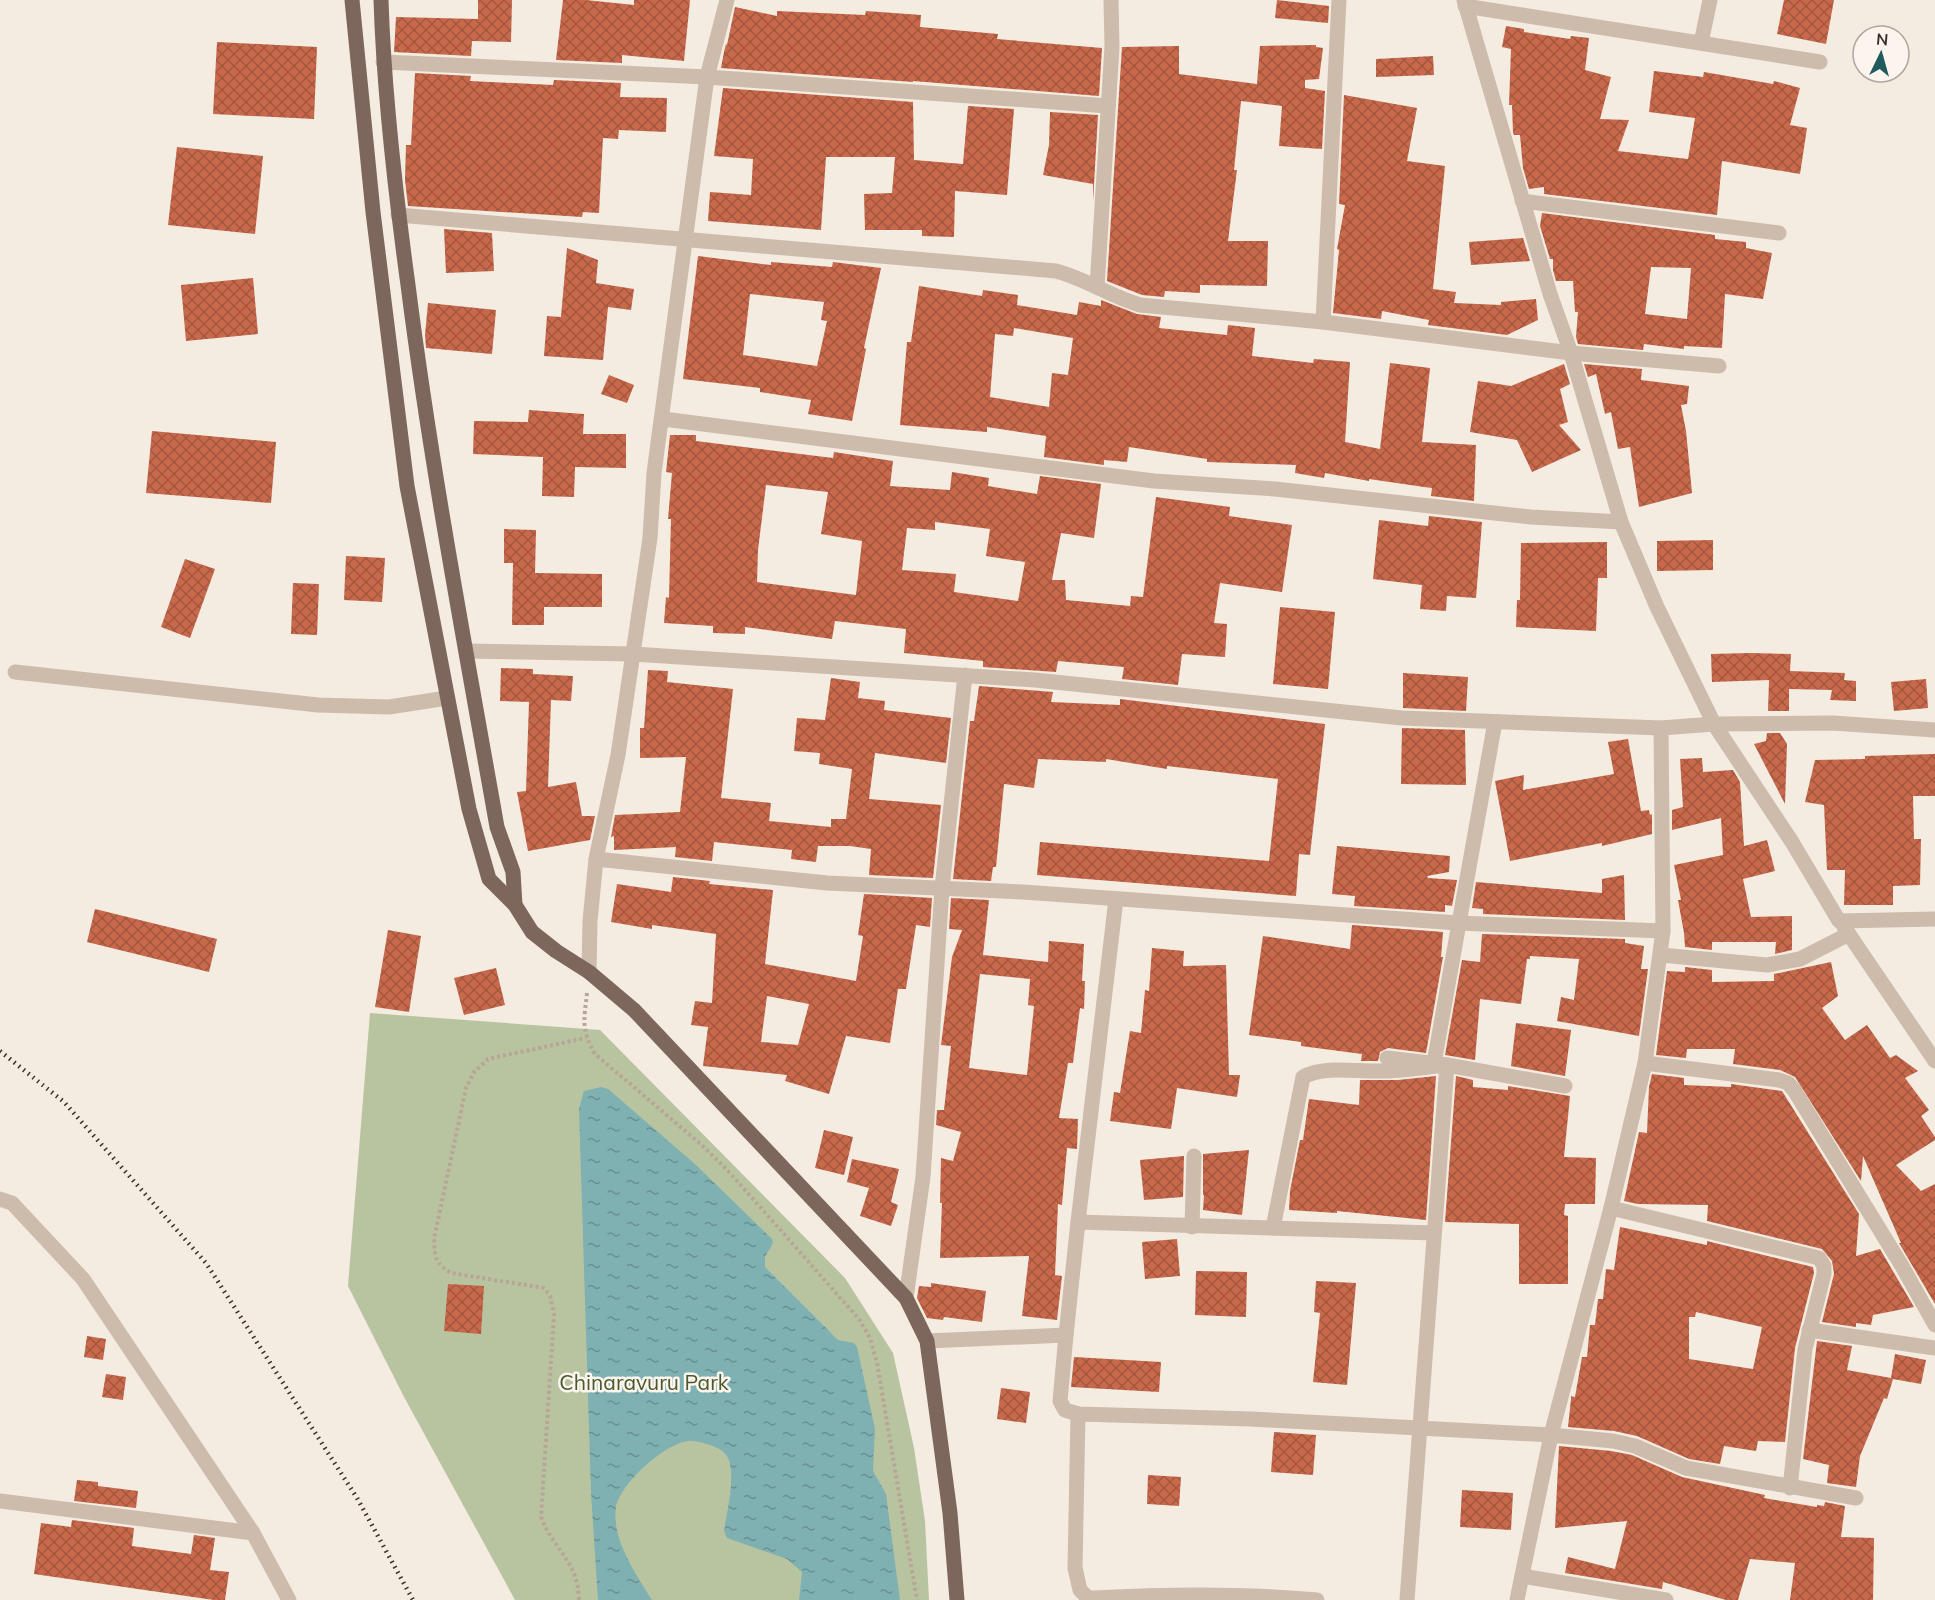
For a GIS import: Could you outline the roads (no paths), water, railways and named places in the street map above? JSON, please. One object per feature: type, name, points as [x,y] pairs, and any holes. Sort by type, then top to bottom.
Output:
[{"type":"main road","points":[[352,0],[375,223],[407,486],[468,809],[489,879],[515,905],[532,932],[589,972],[634,1010],[906,1298],[927,1341],[951,1523],[957,1600]]},
{"type":"main road","points":[[381,0],[383,62],[399,215],[431,453],[496,826],[513,872],[515,905]]},
{"type":"street","points":[[589,972],[590,921],[597,860],[618,755],[650,538],[654,473],[707,77],[728,0]]},
{"type":"street","points":[[1097,287],[1112,47],[1111,0]]},
{"type":"street","points":[[1323,322],[1339,0]]},
{"type":"street","points":[[1701,44],[1710,0]]},
{"type":"street","points":[[1820,62],[1465,3],[1522,201],[1550,294],[1571,353],[1621,522],[1657,607],[1714,724],[1792,842],[1839,921],[1935,1061]]},
{"type":"street","points":[[383,62],[707,77],[1108,106]]},
{"type":"street","points":[[1522,201],[1779,232]]},
{"type":"street","points":[[399,215],[1056,271],[1077,276],[1118,298],[1140,304],[1323,322],[1571,353],[1719,366]]},
{"type":"street","points":[[663,419],[1154,481],[1275,489],[1531,517],[1621,522]]},
{"type":"street","points":[[466,651],[633,654],[1035,680],[1402,718],[1661,728],[1714,724],[1833,723],[1935,730]]},
{"type":"street","points":[[15,672],[318,705],[389,707],[447,698]]},
{"type":"street","points":[[906,1298],[923,1177],[942,888],[965,675]]},
{"type":"street","points":[[1407,1600],[1434,1233],[1440,1064],[1458,923],[1476,836],[1495,722]]},
{"type":"street","points":[[1518,1600],[1551,1435],[1611,1208],[1645,1063],[1664,931],[1661,728]]},
{"type":"street","points":[[597,860],[826,883],[1116,899],[1458,923],[1664,931]]},
{"type":"street","points":[[1116,899],[1066,1335],[1060,1401],[1065,1410],[1078,1414],[1251,1419],[1551,1435],[1613,1441],[1635,1446],[1686,1468],[1856,1498]]},
{"type":"street","points":[[1839,921],[1935,919]]},
{"type":"street","points":[[1661,955],[1767,965],[1800,959],[1848,934]]},
{"type":"street","points":[[1387,1058],[1440,1064],[1565,1086]]},
{"type":"street","points":[[1645,1063],[1788,1083],[1896,1256],[1935,1324]]},
{"type":"street","points":[[1273,1228],[1303,1077],[1309,1073],[1330,1071],[1383,1071],[1440,1064]]},
{"type":"street","points":[[1192,1227],[1194,1156]]},
{"type":"street","points":[[0,1199],[12,1203],[83,1279],[252,1533],[289,1600]]},
{"type":"street","points":[[1611,1208],[1819,1258],[1824,1266],[1824,1274],[1809,1330],[1791,1488]]},
{"type":"street","points":[[1078,1222],[1434,1233]]},
{"type":"street","points":[[1809,1330],[1935,1348]]},
{"type":"street","points":[[927,1341],[1066,1335]]},
{"type":"street","points":[[1078,1414],[1074,1546],[1075,1568],[1080,1590],[1084,1595],[1094,1598],[1169,1594],[1272,1596],[1317,1600]]},
{"type":"street","points":[[0,1501],[252,1533]]},
{"type":"street","points":[[1522,1576],[1666,1600]]},
{"type":"water","points":[[601,1087],[608,1089],[695,1164],[772,1239],[773,1243],[765,1257],[765,1267],[838,1340],[854,1343],[857,1347],[875,1429],[873,1471],[886,1494],[900,1600],[799,1600],[802,1572],[787,1559],[727,1538],[724,1531],[731,1474],[728,1458],[718,1448],[691,1441],[667,1449],[644,1466],[626,1487],[616,1507],[615,1519],[621,1544],[632,1568],[652,1600],[598,1600],[591,1493],[579,1109],[584,1091]]},
{"type":"railway","points":[[0,1051],[64,1102],[206,1263],[357,1498],[413,1600]]},
{"type":"park label","name":"Chinaravuru Park","points":[[644,1383]]}]
